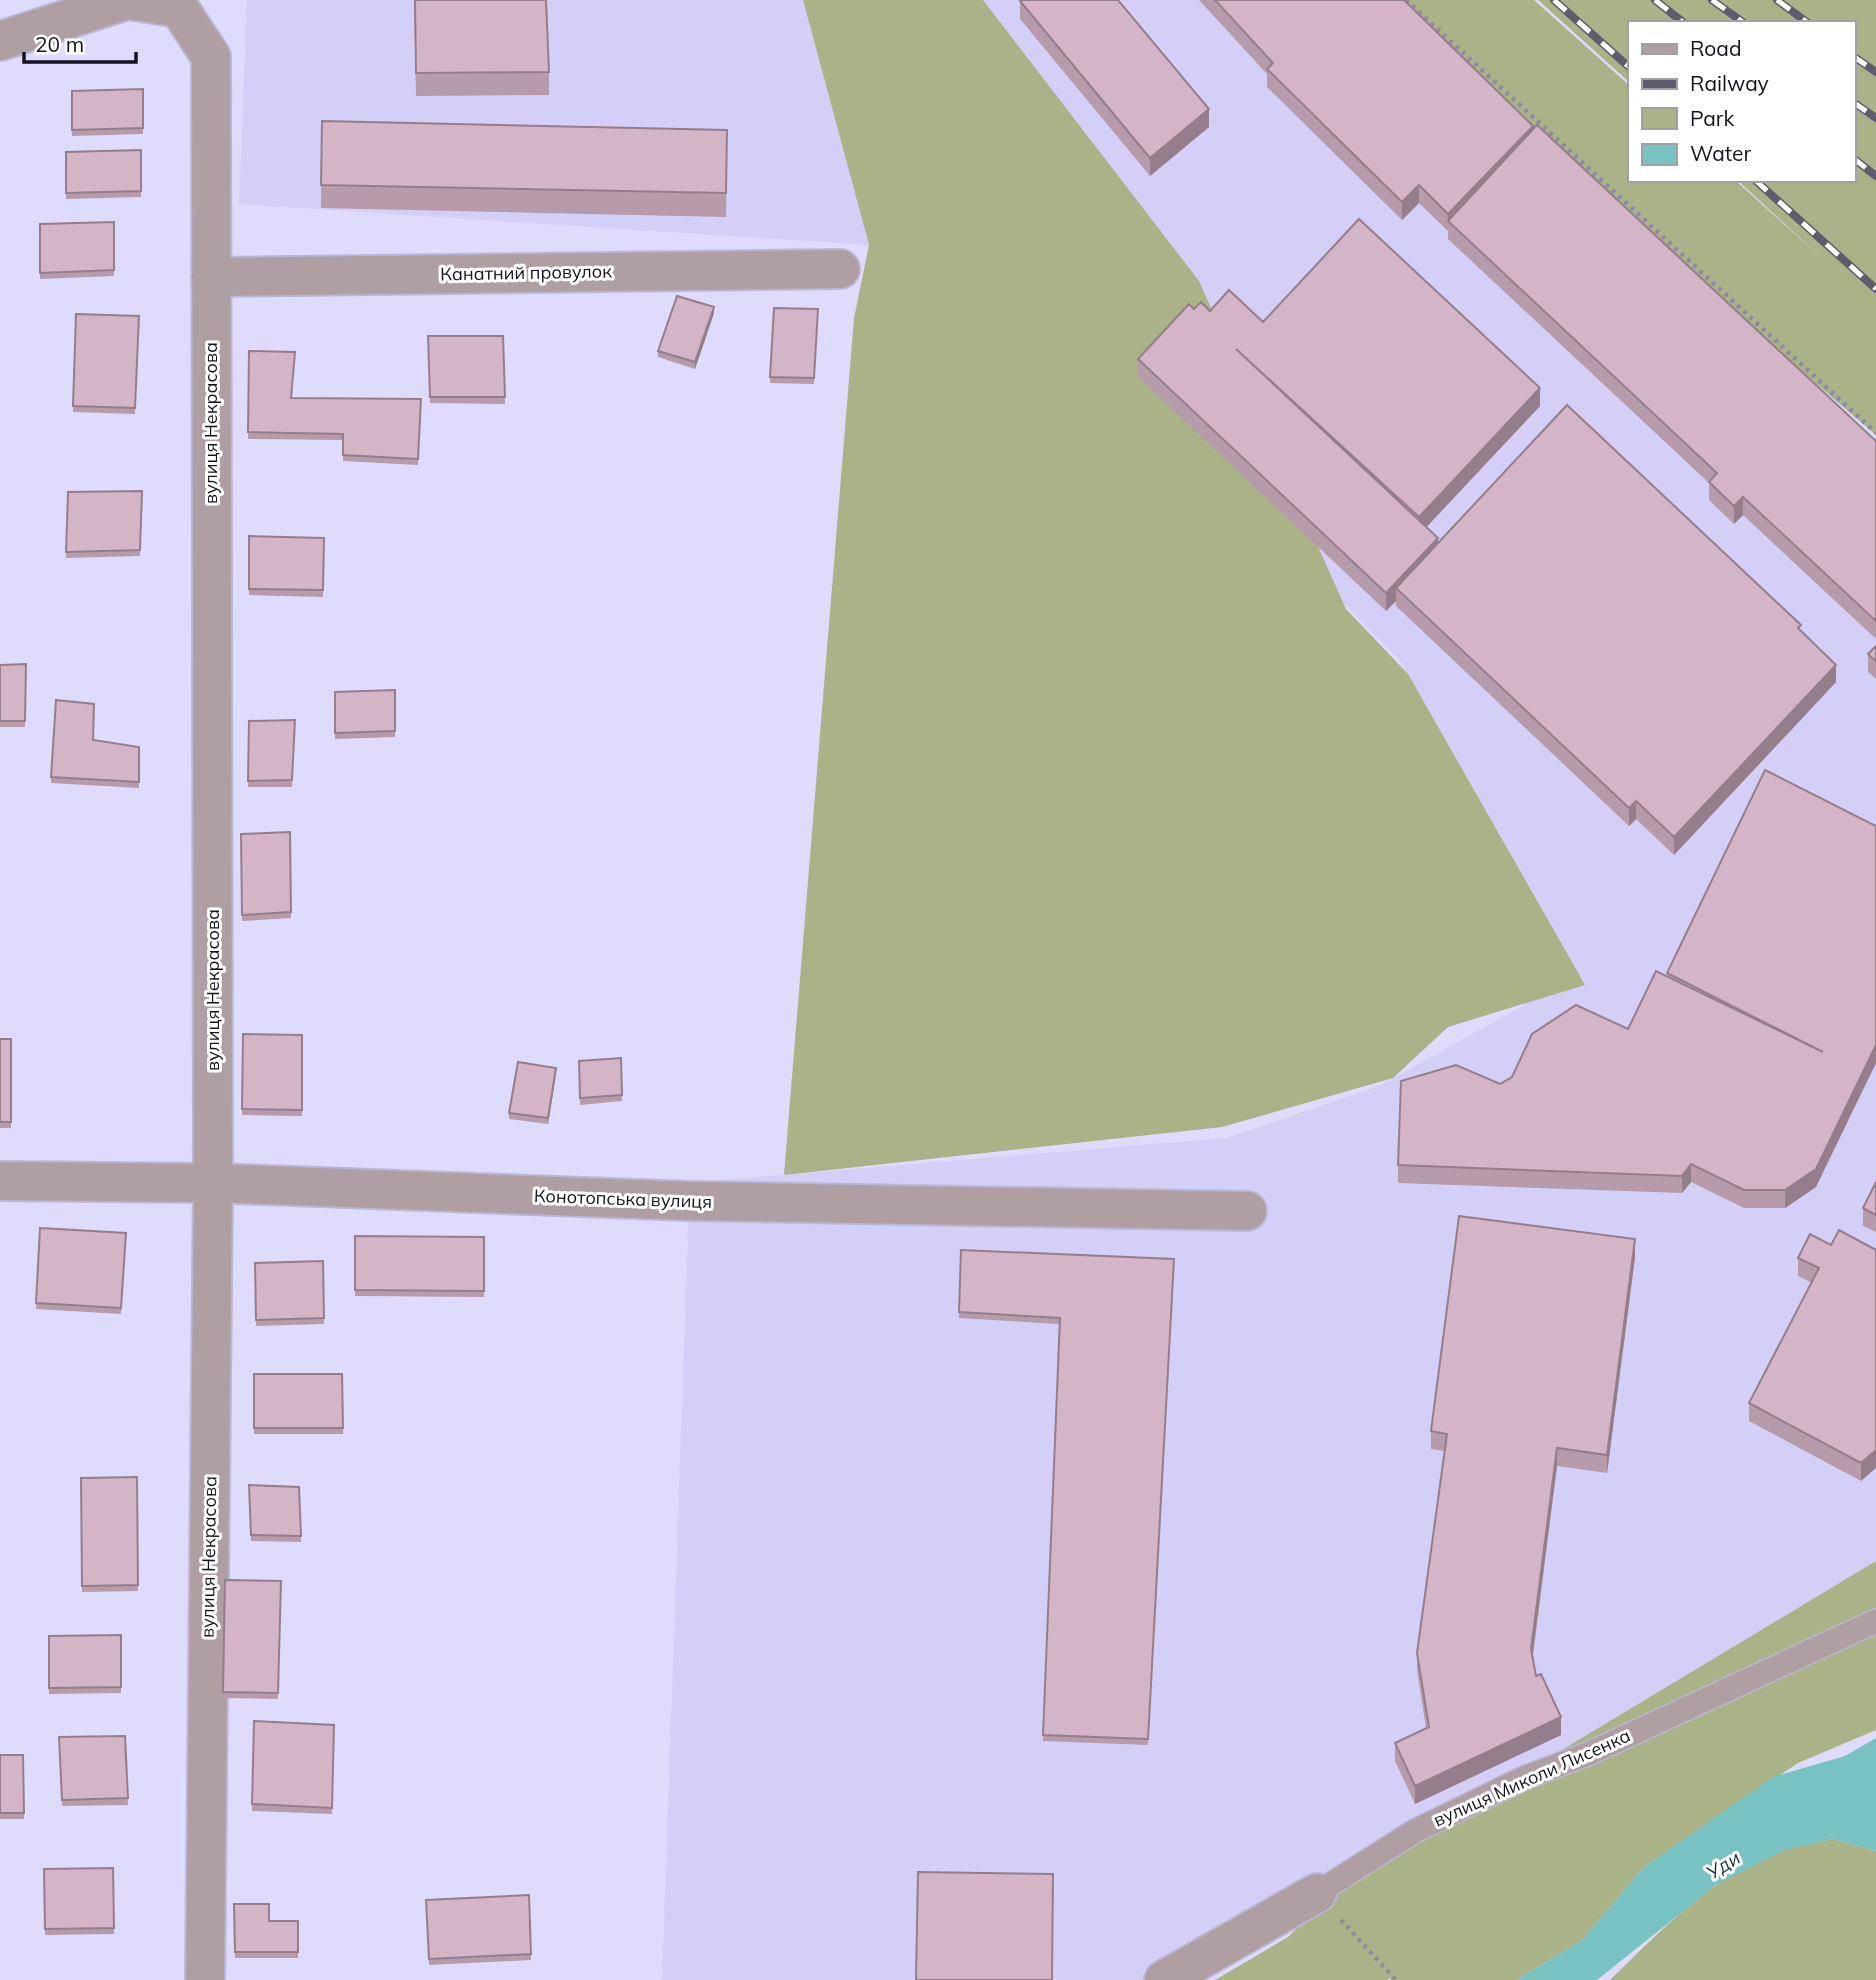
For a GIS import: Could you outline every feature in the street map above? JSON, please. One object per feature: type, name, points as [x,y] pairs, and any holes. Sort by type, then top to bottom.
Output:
[{"type":"street","name":"вулиця Некрасова","points":[[128,0],[179,8],[211,57],[213,1183],[205,1980]]},
{"type":"street","points":[[0,41],[128,0]]},
{"type":"street","name":"Канатний провулок","points":[[211,277],[840,269]]},
{"type":"street","name":"Конотопська вулиця","points":[[0,1181],[213,1183],[689,1202],[1247,1211]]},
{"type":"street","name":"вулиця Миколи Лисенка","points":[[1164,1980],[1317,1893]]},
{"type":"lane","name":"вулиця Миколи Лисенка","points":[[1317,1893],[1415,1831],[1524,1778],[1588,1754],[1876,1621]]},
{"type":"path","points":[[1406,0],[1876,433]]},
{"type":"path","points":[[1317,1893],[1396,1980]]},
{"type":"shaded area","points":[[247,0],[803,0],[869,245],[239,204]]},
{"type":"shaded area","points":[[983,0],[1395,0],[1876,445],[1876,1565],[1539,1791],[1164,1980],[662,1980],[689,1202],[699,1182],[1226,1138],[1379,1086],[1576,976],[1400,661],[1113,367],[1198,281]]},
{"type":"green space","points":[[803,0],[983,0],[1199,281],[1346,609],[1408,674],[1585,985],[1448,1027],[1393,1078],[1222,1127],[784,1175],[854,318],[869,245]]},
{"type":"green space","points":[[1368,0],[1534,0],[1628,84],[1628,182],[1737,182],[1826,262],[1739,182],[1855,182],[1855,21],[1628,21],[1628,81],[1538,0],[1876,0],[1876,435]]},
{"type":"green space","points":[[1876,1561],[1876,1730],[1798,1763],[1644,1867],[1582,1940],[1517,1980],[1390,1980],[1391,1977],[1387,1980],[1215,1980],[1288,1937],[1344,1881]]},
{"type":"green space","points":[[1833,1839],[1876,1851],[1876,1980],[1610,1980],[1691,1905],[1736,1873],[1760,1859],[1786,1849]]},
{"type":"water","name":"Уди","points":[[1876,1738],[1876,1851],[1833,1839],[1785,1850],[1716,1885],[1597,1980],[1517,1980],[1582,1940],[1644,1867],[1773,1777],[1845,1756]]},
{"type":"building","points":[[415,0],[546,0],[549,72],[416,73]]},
{"type":"building","points":[[1118,0],[1209,109],[1150,158],[1020,1]]},
{"type":"building","points":[[1215,0],[1404,0],[1533,126],[1448,214],[1419,185],[1402,202],[1267,69],[1273,63]]},
{"type":"building","points":[[143,89],[143,128],[72,130],[72,91]]},
{"type":"building","points":[[322,121],[727,130],[726,193],[321,185]]},
{"type":"building","points":[[1537,125],[1876,441],[1876,621],[1743,497],[1734,506],[1709,482],[1717,473],[1448,221]]},
{"type":"building","points":[[141,150],[141,191],[66,193],[66,152]]},
{"type":"building","points":[[1359,219],[1540,388],[1419,517],[1236,349],[1438,538],[1386,593],[1138,359],[1189,304],[1194,309],[1201,302],[1210,311],[1229,290],[1263,322]]},
{"type":"building","points":[[114,222],[114,270],[40,273],[40,224]]},
{"type":"building","points":[[677,296],[714,307],[695,362],[658,351]]},
{"type":"building","points":[[774,308],[818,309],[814,378],[770,377]]},
{"type":"building","points":[[76,314],[139,316],[135,408],[73,406]]},
{"type":"building","points":[[428,336],[503,336],[505,397],[430,397]]},
{"type":"building","points":[[249,351],[295,352],[291,398],[421,399],[418,459],[343,455],[343,434],[248,432]]},
{"type":"building","points":[[1567,405],[1801,625],[1798,628],[1836,665],[1674,837],[1636,801],[1629,808],[1396,588]]},
{"type":"building","points":[[142,491],[140,550],[66,552],[68,492]]},
{"type":"building","points":[[249,536],[324,538],[323,590],[249,589]]},
{"type":"building","points":[[1876,646],[1876,661],[1868,654]]},
{"type":"building","points":[[26,664],[25,721],[0,721],[0,665]]},
{"type":"building","points":[[395,690],[395,731],[335,733],[335,692]]},
{"type":"building","points":[[56,700],[94,704],[93,740],[139,747],[139,782],[51,777]]},
{"type":"building","points":[[295,720],[292,780],[248,781],[249,721]]},
{"type":"building","points":[[1765,770],[1876,826],[1876,1045],[1816,1169],[1785,1190],[1744,1190],[1691,1164],[1682,1176],[1398,1165],[1401,1081],[1456,1065],[1500,1084],[1512,1077],[1532,1034],[1576,1005],[1628,1029],[1656,971],[1823,1052],[1667,973]]},
{"type":"building","points":[[290,832],[291,912],[242,915],[241,834]]},
{"type":"building","points":[[243,1034],[302,1035],[302,1110],[242,1109]]},
{"type":"building","points":[[0,1039],[11,1039],[11,1122],[0,1122]]},
{"type":"building","points":[[621,1058],[622,1095],[580,1098],[579,1061]]},
{"type":"building","points":[[518,1062],[556,1068],[548,1118],[509,1113]]},
{"type":"building","points":[[1876,1182],[1876,1215],[1863,1208]]},
{"type":"building","points":[[1459,1216],[1635,1239],[1607,1455],[1557,1448],[1531,1649],[1536,1676],[1541,1674],[1561,1717],[1415,1786],[1395,1743],[1429,1727],[1417,1653],[1447,1434],[1431,1431]]},
{"type":"building","points":[[40,1228],[126,1233],[121,1308],[36,1303]]},
{"type":"building","points":[[1839,1230],[1876,1250],[1876,1450],[1861,1463],[1749,1403],[1819,1268],[1798,1258],[1810,1234],[1831,1245]]},
{"type":"building","points":[[355,1236],[484,1237],[484,1291],[355,1290]]},
{"type":"building","points":[[961,1250],[1174,1259],[1148,1739],[1043,1735],[1060,1318],[959,1312]]},
{"type":"building","points":[[323,1261],[324,1318],[256,1320],[255,1263]]},
{"type":"building","points":[[254,1374],[342,1374],[343,1428],[254,1428]]},
{"type":"building","points":[[137,1477],[138,1585],[82,1586],[81,1478]]},
{"type":"building","points":[[249,1485],[299,1487],[301,1536],[251,1535]]},
{"type":"building","points":[[225,1580],[281,1581],[278,1693],[223,1692]]},
{"type":"building","points":[[121,1635],[121,1687],[49,1688],[49,1636]]},
{"type":"building","points":[[254,1721],[334,1725],[332,1808],[252,1804]]},
{"type":"building","points":[[125,1736],[128,1798],[62,1800],[59,1737]]},
{"type":"building","points":[[0,1755],[23,1755],[24,1813],[0,1813]]},
{"type":"building","points":[[113,1868],[114,1928],[45,1929],[44,1869]]},
{"type":"building","points":[[918,1872],[1053,1874],[1052,1980],[916,1980]]},
{"type":"building","points":[[529,1895],[531,1954],[429,1959],[426,1900]]},
{"type":"building","points":[[234,1904],[269,1904],[269,1921],[298,1921],[298,1952],[235,1952]]},
{"type":"railway","points":[[1554,0],[1628,66]]},
{"type":"railway","points":[[1655,0],[1681,21]]},
{"type":"railway","points":[[1712,0],[1741,21]]},
{"type":"railway","points":[[1777,0],[1805,21]]},
{"type":"railway","points":[[1855,57],[1876,72]]},
{"type":"railway","points":[[1855,103],[1876,118]]},
{"type":"railway","points":[[1855,160],[1876,176]]},
{"type":"railway","points":[[1757,182],[1876,289]]}]
